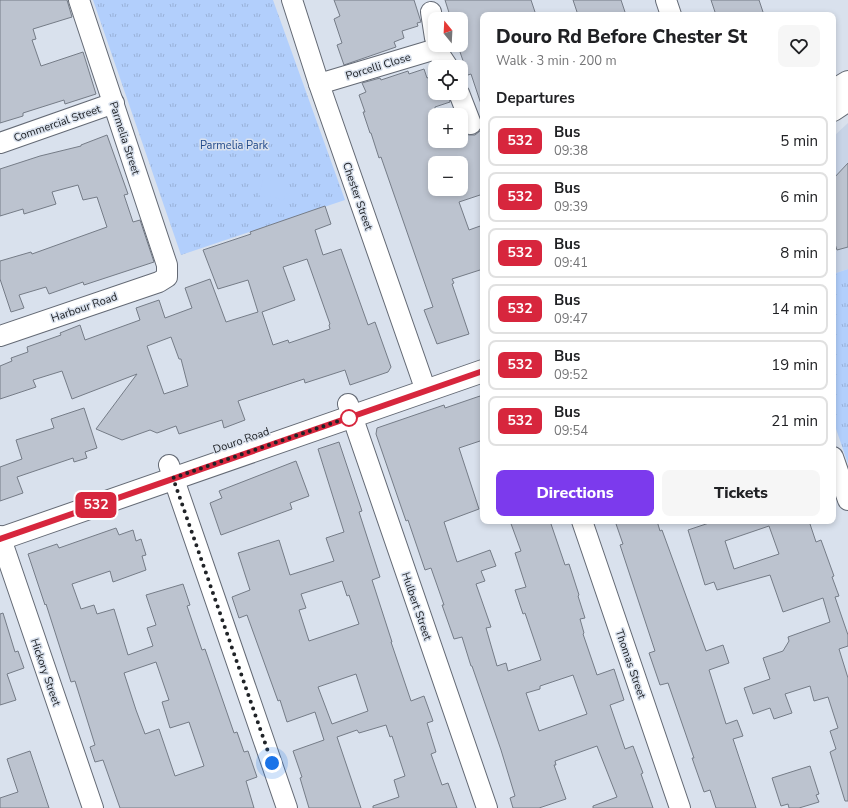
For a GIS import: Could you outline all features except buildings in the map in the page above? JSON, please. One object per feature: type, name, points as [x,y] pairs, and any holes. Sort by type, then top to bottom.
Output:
[{"type":"street","name":"Parmelia Street","points":[[79,0],[167,265],[167,276]]},
{"type":"street","name":"Chester Street","points":[[292,0],[424,385]]},
{"type":"street","points":[[666,0],[670,12]]},
{"type":"street","name":"Porcelli Close","points":[[320,84],[428,47]]},
{"type":"street","points":[[836,89],[848,82]]},
{"type":"street","points":[[461,100],[470,124]]},
{"type":"street","points":[[836,108],[848,100]]},
{"type":"street","name":"Commercial Street","points":[[0,143],[114,103]]},
{"type":"street","name":"Harbour Road","points":[[0,336],[159,282],[167,276]]},
{"type":"street","name":"Douro Road","points":[[424,385],[480,358]]},
{"type":"street","name":"Douro Road","points":[[0,534],[171,471],[350,410],[424,385],[480,372]]},
{"type":"street","name":"Hulbert Street","points":[[350,410],[487,808]]},
{"type":"street","points":[[836,465],[848,500]]},
{"type":"street","points":[[171,471],[287,808]]},
{"type":"street","name":"Thomas Street","points":[[583,524],[680,808]]},
{"type":"street","name":"Hickory Street","points":[[0,534],[93,808]]},
{"type":"shaded area","points":[[848,123],[848,269],[836,273],[836,134]]},
{"type":"green space","name":"Parmelia Park","points":[[93,0],[273,0],[345,200],[181,255]]},
{"type":"green space","points":[[267,178],[288,189],[283,201],[272,196],[260,197],[259,194],[263,180]]},
{"type":"green space","points":[[848,269],[848,464],[836,429],[836,273]]},
{"type":"bus line","name":"532","points":[[0,539],[480,372]]},
{"type":"route","points":[[272,763],[173,478],[353,416],[349,418]]}]
